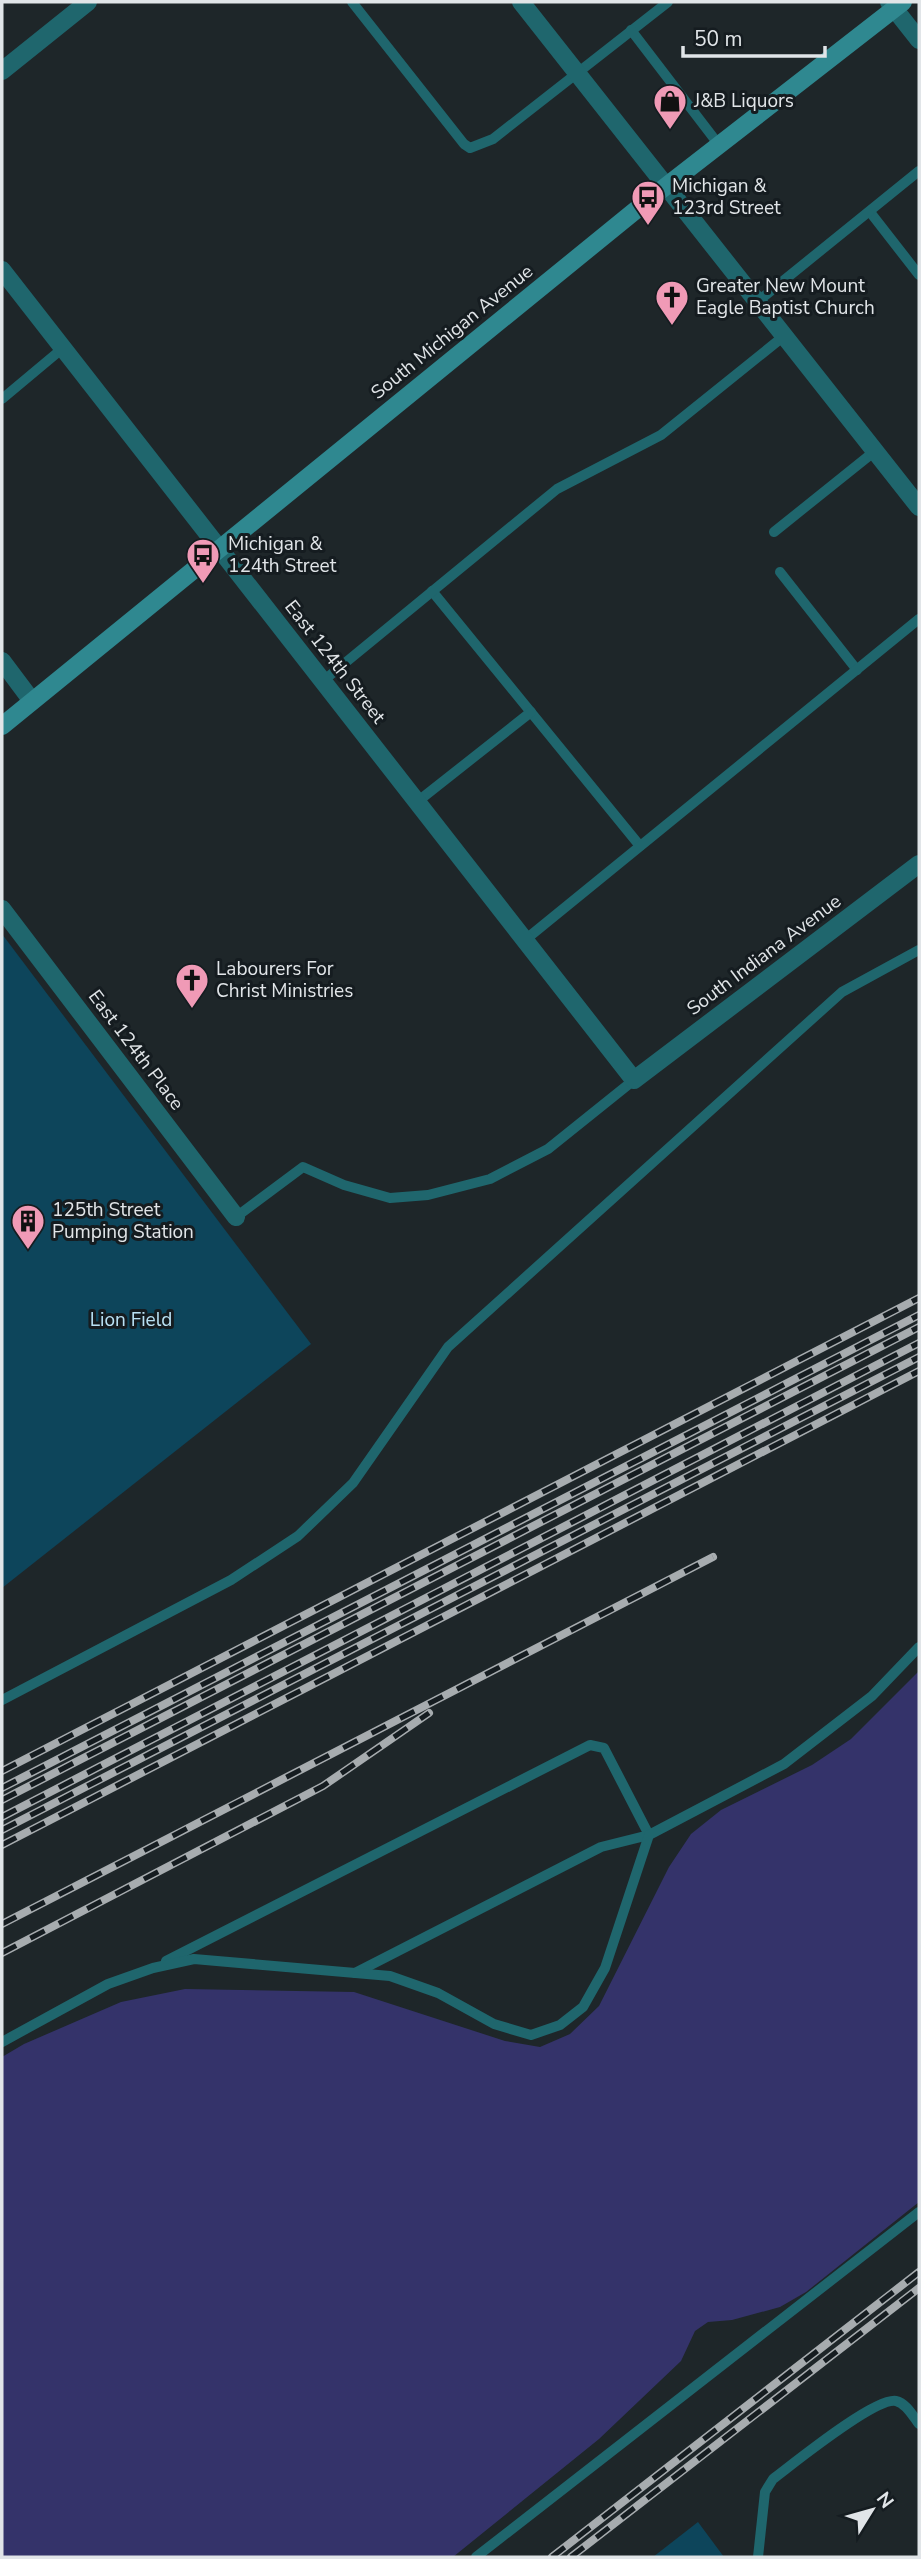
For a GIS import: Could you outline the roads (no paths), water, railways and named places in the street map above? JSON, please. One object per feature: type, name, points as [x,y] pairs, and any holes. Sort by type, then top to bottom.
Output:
[{"type":"main road","name":"South Michigan Avenue","points":[[2,726],[665,187],[895,4]]},
{"type":"street","points":[[2,71],[88,2]]},
{"type":"street","points":[[521,2],[919,506]]},
{"type":"street","points":[[895,4],[919,40]]},
{"type":"street","name":"East 124th Street","points":[[2,270],[634,1080]]},
{"type":"street","points":[[2,661],[32,701]]},
{"type":"street","name":"South Indiana Avenue","points":[[634,1080],[919,864]]},
{"type":"street","name":"East 124th Place","points":[[2,909],[236,1217]]},
{"type":"lane","points":[[352,2],[464,144],[470,148],[493,139],[668,2]]},
{"type":"lane","points":[[631,30],[719,145]]},
{"type":"lane","points":[[757,302],[919,171]]},
{"type":"lane","points":[[870,212],[919,275]]},
{"type":"lane","points":[[323,681],[557,489],[661,435],[784,336]]},
{"type":"lane","points":[[2,399],[63,348]]},
{"type":"lane","points":[[774,532],[875,451]]},
{"type":"lane","points":[[780,572],[857,670]]},
{"type":"lane","points":[[432,591],[640,846]]},
{"type":"lane","points":[[525,940],[919,619]]},
{"type":"lane","points":[[417,802],[531,712]]},
{"type":"lane","points":[[2,1700],[231,1580],[298,1536],[353,1483],[448,1347],[842,992],[919,950]]},
{"type":"lane","points":[[236,1217],[303,1167],[344,1185],[390,1198],[428,1195],[490,1179],[548,1149],[634,1080]]},
{"type":"lane","points":[[355,1973],[601,1847],[649,1835],[784,1764],[829,1732],[872,1696],[919,1647]]},
{"type":"lane","points":[[2,2042],[108,1984],[153,1968],[194,1959],[390,1976],[438,1993],[494,2024],[531,2035],[560,2025],[583,2007],[605,1968],[649,1835],[604,1748],[590,1745],[153,1968]]},
{"type":"lane","points":[[476,2557],[919,2212]]},
{"type":"lane","points":[[758,2557],[765,2492],[773,2479],[857,2418],[884,2402],[897,2401],[907,2408],[919,2424]]},
{"type":"railway","points":[[2,1771],[919,1298]]},
{"type":"railway","points":[[2,1788],[919,1315]]},
{"type":"railway","points":[[2,1800],[919,1327]]},
{"type":"railway","points":[[2,1817],[919,1343]]},
{"type":"railway","points":[[2,1830],[919,1357]]},
{"type":"railway","points":[[2,1845],[919,1371]]},
{"type":"railway","points":[[2,1924],[713,1557]]},
{"type":"railway","points":[[2,1953],[323,1786],[429,1713]]},
{"type":"railway","points":[[552,2557],[919,2272]]},
{"type":"railway","points":[[571,2557],[919,2288]]},
{"type":"place","name":"J&B Liquors","points":[[670,131]]},
{"type":"place","name":"Michigan & 123rd Street","points":[[648,227]]},
{"type":"place","name":"Greater New Mount Eagle Baptist Church","points":[[672,327]]},
{"type":"place","name":"Michigan & 124th Street","points":[[203,585]]},
{"type":"place","name":"Labourers For Christ Ministries","points":[[192,1010]]},
{"type":"place","name":"125th Street Pumping Station","points":[[28,1251]]},
{"type":"park label","name":"Lion Field","points":[[131,1320]]}]
